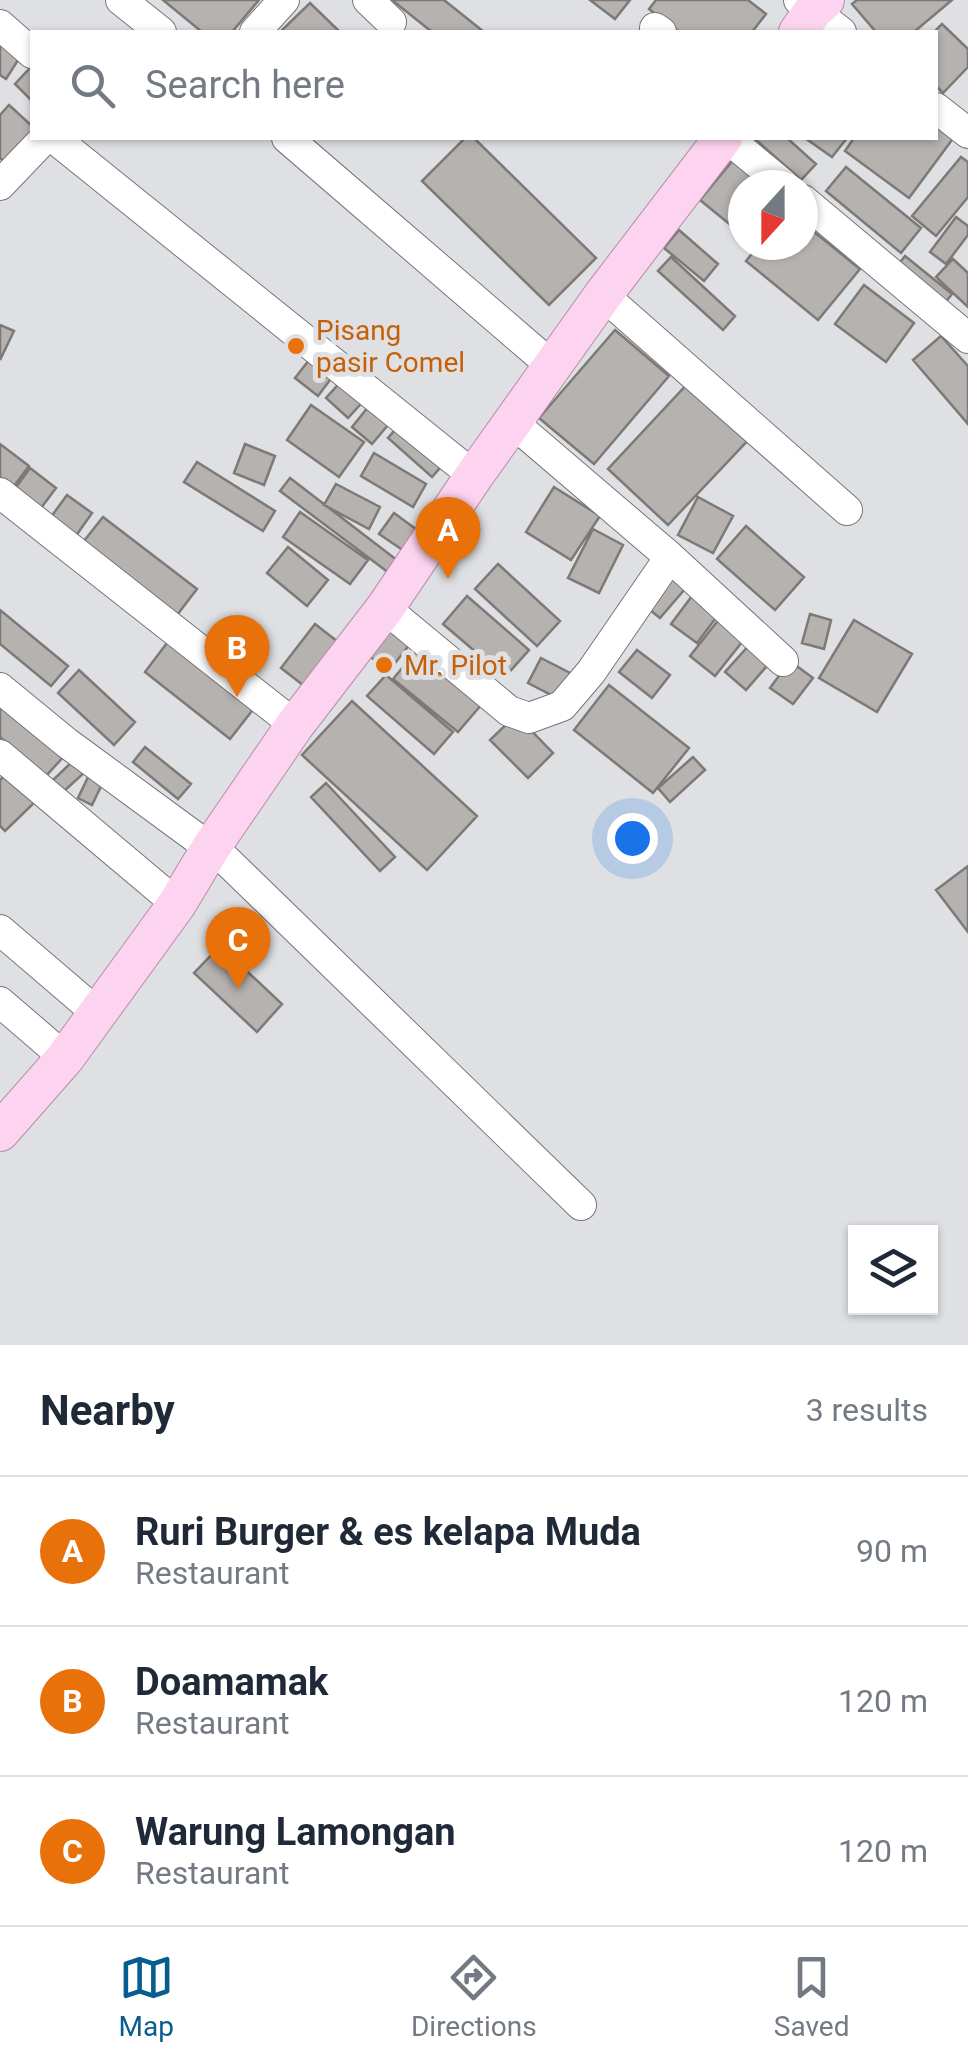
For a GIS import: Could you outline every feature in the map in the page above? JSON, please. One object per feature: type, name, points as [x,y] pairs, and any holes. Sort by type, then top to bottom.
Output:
[{"type":"main road","points":[[0,1132],[65,1058],[178,904],[210,849],[295,726],[385,608],[512,422],[603,295],[723,140]]},
{"type":"street","points":[[121,0],[158,30]]},
{"type":"street","points":[[257,30],[284,0]]},
{"type":"street","points":[[368,0],[391,22]]},
{"type":"street","points":[[0,25],[30,51]]},
{"type":"street","points":[[938,110],[968,134]]},
{"type":"street","points":[[0,185],[42,140]]},
{"type":"street","points":[[57,140],[285,320],[474,476]]},
{"type":"street","points":[[289,140],[552,366]]},
{"type":"street","points":[[728,140],[765,170]]},
{"type":"street","points":[[818,213],[968,338]]},
{"type":"street","points":[[603,295],[847,510]]},
{"type":"street","points":[[512,422],[783,661]]},
{"type":"street","points":[[0,493],[295,726]]},
{"type":"street","points":[[385,608],[509,712],[530,718],[562,706],[591,672],[670,558]]},
{"type":"street","points":[[0,688],[210,849],[581,1206]]},
{"type":"street","points":[[0,755],[178,904]]},
{"type":"street","points":[[0,930],[97,1013]]},
{"type":"street","points":[[0,1002],[65,1058]]},
{"type":"building","points":[[163,0],[259,0],[234,30],[200,30]]},
{"type":"building","points":[[392,0],[444,0],[482,30],[430,30]]},
{"type":"building","points":[[590,0],[630,0],[615,19]]},
{"type":"building","points":[[656,0],[748,0],[766,14],[754,30],[676,30],[649,9]]},
{"type":"building","points":[[857,0],[952,0],[916,30],[874,30],[852,4]]},
{"type":"building","points":[[310,3],[338,30],[282,30]]},
{"type":"building","points":[[942,24],[968,49],[968,67],[943,93],[938,88],[936,30]]},
{"type":"building","points":[[0,40],[22,54],[6,79],[0,75]]},
{"type":"building","points":[[30,68],[30,99],[15,84]]},
{"type":"building","points":[[9,105],[30,124],[30,137],[6,163],[0,158],[0,115]]},
{"type":"building","points":[[938,112],[960,129],[909,198],[845,151],[853,140],[938,140]]},
{"type":"building","points":[[463,140],[476,140],[596,258],[549,305],[422,181]]},
{"type":"building","points":[[756,140],[789,140],[816,164],[810,170],[790,170]]},
{"type":"building","points":[[808,140],[845,140],[832,157]]},
{"type":"building","points":[[739,153],[760,170],[728,170],[728,223],[700,200]]},
{"type":"building","points":[[961,157],[968,162],[968,197],[936,236],[912,216]]},
{"type":"building","points":[[846,167],[921,228],[901,253],[826,191]]},
{"type":"building","points":[[956,217],[968,226],[968,235],[946,264],[930,252]]},
{"type":"building","points":[[679,230],[718,264],[704,281],[664,248]]},
{"type":"building","points":[[818,235],[860,269],[818,320],[746,261],[818,260]]},
{"type":"building","points":[[905,256],[952,294],[941,308],[894,270]]},
{"type":"building","points":[[671,257],[735,316],[723,330],[658,271]]},
{"type":"building","points":[[953,259],[968,273],[968,307],[936,277]]},
{"type":"building","points":[[864,285],[914,323],[886,362],[835,324]]},
{"type":"building","points":[[0,325],[14,331],[0,360]]},
{"type":"building","points":[[615,330],[669,376],[594,464],[539,418]]},
{"type":"building","points":[[941,336],[968,366],[968,424],[913,360]]},
{"type":"building","points":[[313,355],[336,372],[318,396],[295,378]]},
{"type":"building","points":[[346,376],[368,396],[348,418],[326,398]]},
{"type":"building","points":[[691,380],[752,436],[668,525],[608,469]]},
{"type":"building","points":[[373,401],[394,418],[372,444],[352,427]]},
{"type":"building","points":[[311,405],[364,442],[339,477],[287,440]]},
{"type":"building","points":[[402,422],[446,461],[432,477],[388,438]]},
{"type":"building","points":[[0,444],[29,466],[8,494],[0,488]]},
{"type":"building","points":[[245,444],[275,456],[264,485],[234,473]]},
{"type":"building","points":[[374,453],[426,484],[413,507],[361,476]]},
{"type":"building","points":[[197,462],[275,511],[263,531],[184,482]]},
{"type":"building","points":[[30,468],[56,488],[38,512],[12,493]]},
{"type":"building","points":[[290,478],[402,564],[393,576],[280,491]]},
{"type":"building","points":[[336,484],[380,507],[369,529],[324,505]]},
{"type":"building","points":[[554,487],[600,516],[571,560],[526,532]]},
{"type":"building","points":[[67,495],[92,513],[73,540],[48,521]]},
{"type":"building","points":[[698,497],[733,516],[713,553],[678,535]]},
{"type":"building","points":[[300,512],[368,560],[350,584],[283,537]]},
{"type":"building","points":[[394,513],[424,535],[410,555],[379,534]]},
{"type":"building","points":[[103,517],[197,589],[174,619],[80,546]]},
{"type":"building","points":[[746,526],[804,577],[775,610],[717,559]]},
{"type":"building","points":[[593,529],[623,545],[599,593],[568,578]]},
{"type":"building","points":[[288,547],[328,580],[307,606],[267,573]]},
{"type":"building","points":[[498,564],[560,621],[537,646],[475,589]]},
{"type":"building","points":[[670,566],[691,582],[660,618],[640,602]]},
{"type":"building","points":[[695,592],[721,611],[697,643],[671,624]]},
{"type":"building","points":[[467,596],[529,650],[505,677],[443,624]]},
{"type":"building","points":[[0,610],[68,666],[51,686],[0,644]]},
{"type":"building","points":[[810,614],[831,620],[824,649],[802,643]]},
{"type":"building","points":[[720,618],[746,637],[715,676],[690,656]]},
{"type":"building","points":[[394,620],[416,636],[389,671],[368,655]]},
{"type":"building","points":[[854,620],[912,654],[877,712],[819,678]]},
{"type":"building","points":[[315,624],[342,645],[308,689],[281,668]]},
{"type":"building","points":[[170,639],[255,707],[230,739],[145,672]]},
{"type":"building","points":[[752,642],[772,660],[746,690],[725,672]]},
{"type":"building","points":[[423,643],[488,697],[458,732],[393,679]]},
{"type":"building","points":[[637,650],[670,675],[652,698],[619,672]]},
{"type":"building","points":[[541,658],[578,677],[565,702],[528,683]]},
{"type":"building","points":[[790,661],[813,678],[793,704],[770,688]]},
{"type":"building","points":[[79,670],[135,722],[114,745],[58,693]]},
{"type":"building","points":[[386,675],[453,732],[434,754],[367,696]]},
{"type":"building","points":[[609,685],[689,748],[653,793],[574,730]]},
{"type":"building","points":[[0,695],[66,754],[45,777],[0,737]]},
{"type":"building","points":[[352,701],[477,816],[427,870],[302,755]]},
{"type":"building","points":[[516,715],[553,753],[528,778],[490,740]]},
{"type":"building","points":[[145,747],[191,784],[178,799],[133,762]]},
{"type":"building","points":[[693,757],[705,770],[670,802],[658,788]]},
{"type":"building","points":[[74,760],[85,772],[63,792],[52,781]]},
{"type":"building","points":[[91,771],[105,778],[92,805],[78,798]]},
{"type":"building","points":[[7,773],[35,802],[5,831],[0,826],[0,780]]},
{"type":"building","points":[[326,783],[395,857],[380,871],[311,797]]},
{"type":"building","points":[[968,866],[968,932],[936,890]]},
{"type":"building","points":[[220,946],[282,1004],[257,1032],[194,973]]},
{"type":"place","name":"Pisang pasir Comel","points":[[296,346]]},
{"type":"place","name":"Ruri Burger & es kelapa Muda","points":[[448,579]]},
{"type":"place","name":"Mr. Pilot","points":[[384,665]]},
{"type":"place","name":"Doamamak","points":[[237,697]]},
{"type":"place","name":"Warung Lamongan","points":[[238,989]]}]
